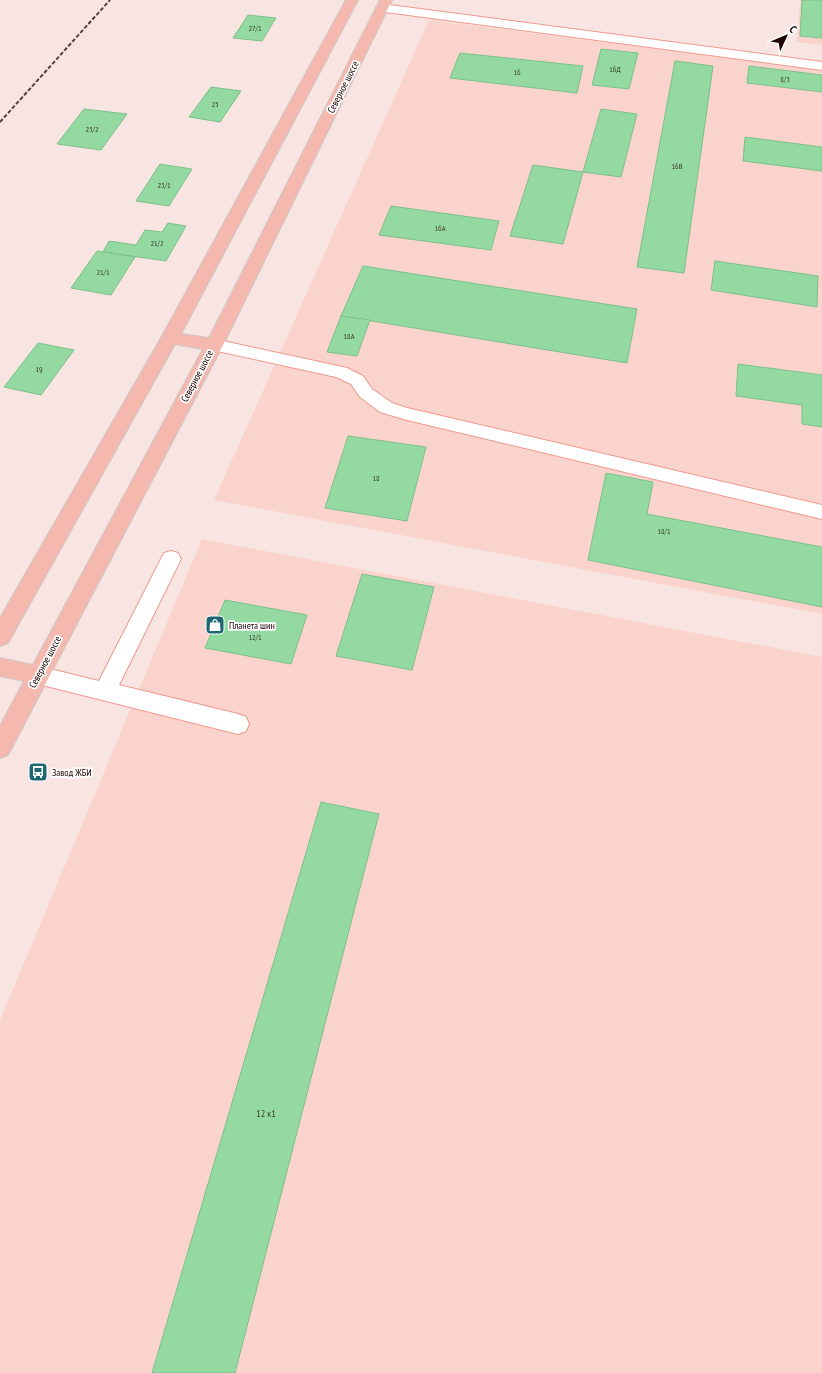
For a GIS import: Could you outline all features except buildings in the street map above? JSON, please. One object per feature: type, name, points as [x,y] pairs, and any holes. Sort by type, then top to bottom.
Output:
[{"type":"main road","points":[[0,637],[170,338],[367,4]]},
{"type":"main road","name":"Северное шоссе","points":[[0,748],[214,345],[367,4]]},
{"type":"main road","points":[[170,338],[214,345]]},
{"type":"main road","points":[[0,667],[38,675]]},
{"type":"lane","points":[[367,4],[822,66]]},
{"type":"lane","points":[[214,345],[341,372],[357,380],[366,393],[386,408],[406,414],[822,512]]},
{"type":"lane","points":[[105,691],[171,558]]},
{"type":"lane","points":[[38,675],[238,724]]},
{"type":"shaded area","points":[[800,0],[822,0],[822,45],[797,42]]},
{"type":"shaded area","points":[[429,20],[822,70],[822,614],[214,500]]},
{"type":"shaded area","points":[[202,539],[822,657],[822,1373],[0,1373],[0,1020]]},
{"type":"railway","points":[[0,122],[110,0]]},
{"type":"place","name":"Планета шин","points":[[215,625]]},
{"type":"place","name":"Завод ЖБИ","points":[[38,772]]}]
